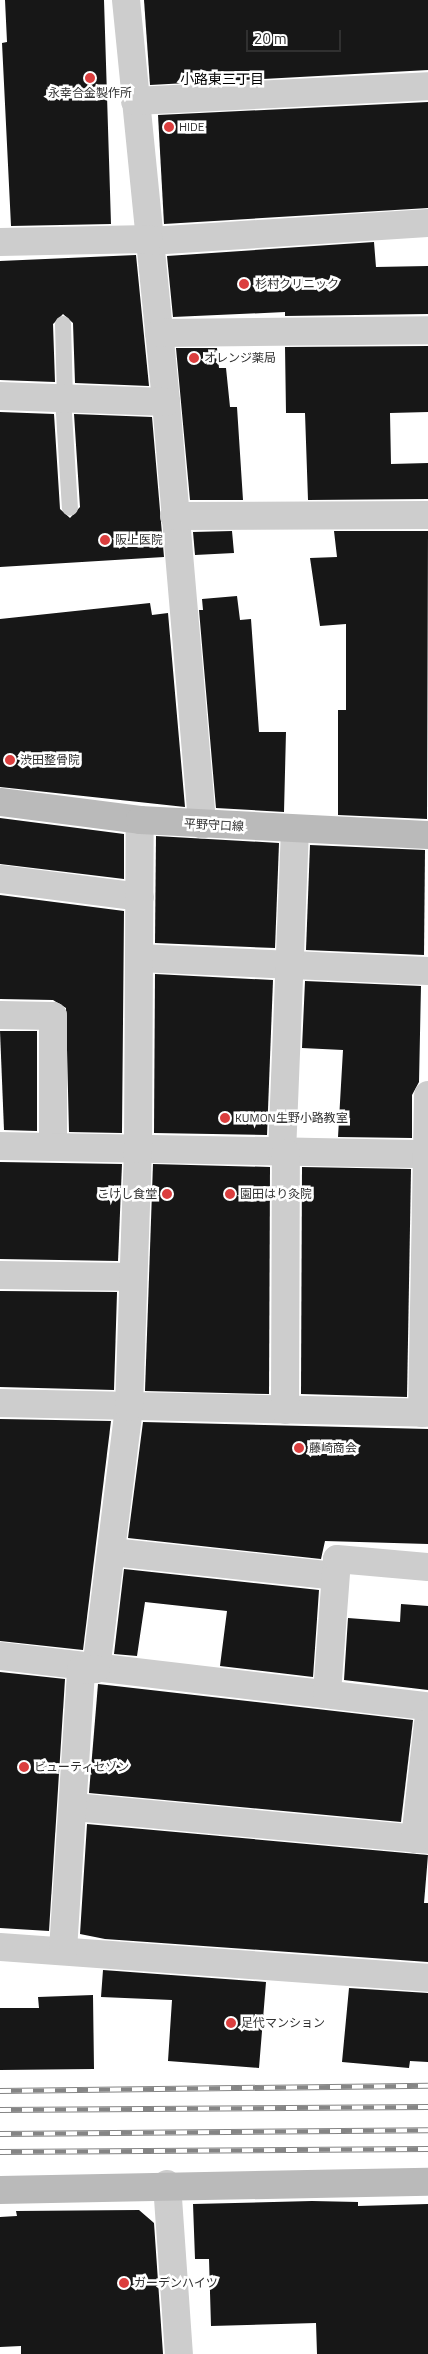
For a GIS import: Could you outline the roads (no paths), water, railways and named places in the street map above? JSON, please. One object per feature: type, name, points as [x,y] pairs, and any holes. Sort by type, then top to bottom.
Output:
[{"type":"main road","name":"平野守口線","points":[[0,802],[140,820],[428,836]]},
{"type":"main road","points":[[0,2190],[167,2184],[428,2182]]},
{"type":"street","points":[[126,0],[166,402],[174,516],[202,824]]},
{"type":"street","points":[[135,101],[428,86]]},
{"type":"street","points":[[0,242],[150,240],[428,223]]},
{"type":"street","points":[[159,333],[428,330]]},
{"type":"street","points":[[0,396],[166,402]]},
{"type":"street","points":[[174,516],[428,515]]},
{"type":"street","points":[[96,1669],[130,1407],[138,1149],[140,820]]},
{"type":"street","points":[[285,1410],[284,1153],[296,829]]},
{"type":"street","points":[[0,879],[140,897]]},
{"type":"street","points":[[139,958],[428,971]]},
{"type":"street","points":[[0,1015],[53,1016],[53,1147]]},
{"type":"street","points":[[0,1403],[425,1413],[428,1095]]},
{"type":"street","points":[[0,1146],[284,1153],[427,1154]]},
{"type":"street","points":[[0,1275],[133,1278]]},
{"type":"street","points":[[112,1552],[335,1576]]},
{"type":"street","points":[[327,1693],[337,1559],[428,1567]]},
{"type":"street","points":[[0,1656],[96,1669],[327,1693],[428,1706]]},
{"type":"street","points":[[63,1950],[74,1807],[81,1670],[96,1669]]},
{"type":"street","points":[[74,1807],[422,1840],[428,1723]]},
{"type":"street","points":[[0,1947],[63,1950],[428,1978]]},
{"type":"street","points":[[167,2184],[179,2354]]},
{"type":"lane","points":[[62,324],[70,508]]},
{"type":"railway","points":[[0,2091],[428,2086]]},
{"type":"railway","points":[[0,2110],[428,2107]]},
{"type":"railway","points":[[0,2134],[428,2130]]},
{"type":"railway","points":[[0,2152],[428,2149]]},
{"type":"place","name":"永幸合金製作所","points":[[90,78]]},
{"type":"place","name":"HIDE","points":[[169,127]]},
{"type":"place","name":"杉村クリニック","points":[[244,284]]},
{"type":"place","name":"オレンジ薬局","points":[[194,358]]},
{"type":"place","name":"阪上医院","points":[[105,540]]},
{"type":"place","name":"渋田整骨院","points":[[10,760]]},
{"type":"place","name":"KUMON生野小路教室","points":[[225,1118]]},
{"type":"place","name":"こけし食堂","points":[[167,1194]]},
{"type":"place","name":"園田はり灸院","points":[[230,1194]]},
{"type":"place","name":"藤崎商会","points":[[299,1448]]},
{"type":"place","name":"ビューティセゾン","points":[[24,1767]]},
{"type":"place","name":"足代マンション","points":[[231,2023]]},
{"type":"place","name":"ガーデンハイツ","points":[[124,2283]]},
{"type":"district","name":"小路東三丁目","points":[[222,79]]}]
